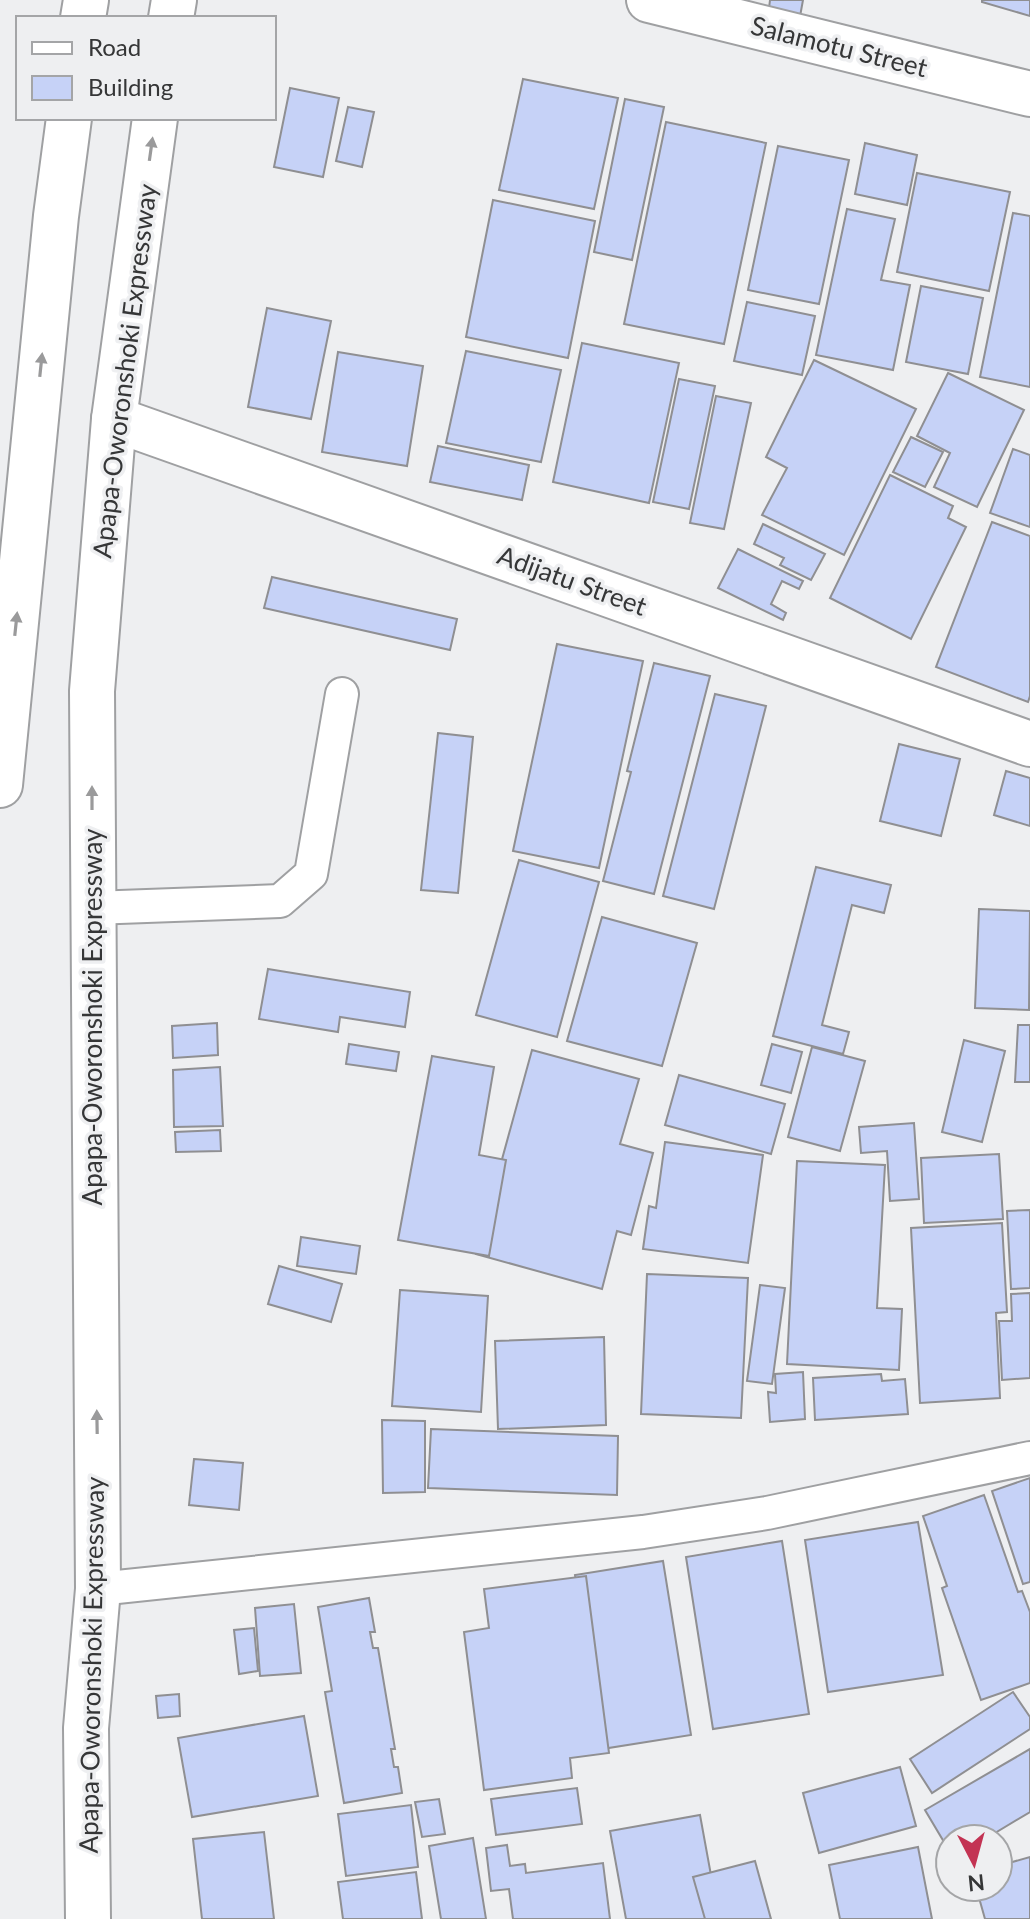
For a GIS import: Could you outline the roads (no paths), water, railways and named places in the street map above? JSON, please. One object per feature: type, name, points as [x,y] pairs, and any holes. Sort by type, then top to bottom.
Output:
[{"type":"main road","name":"Salamotu Street","points":[[649,0],[1030,94]]},
{"type":"main road","points":[[0,785],[56,216],[69,120]]},
{"type":"main road","name":"Apapa-Oworonshoki Expressway","points":[[88,1919],[86,1728],[98,1589],[92,691],[114,419],[155,120]]},
{"type":"main road","name":"Adijatu Street","points":[[114,419],[1030,744]]},
{"type":"lane","points":[[92,908],[280,901],[311,874],[342,694]]},
{"type":"lane","points":[[98,1589],[643,1532],[767,1513],[1030,1458]]}]
